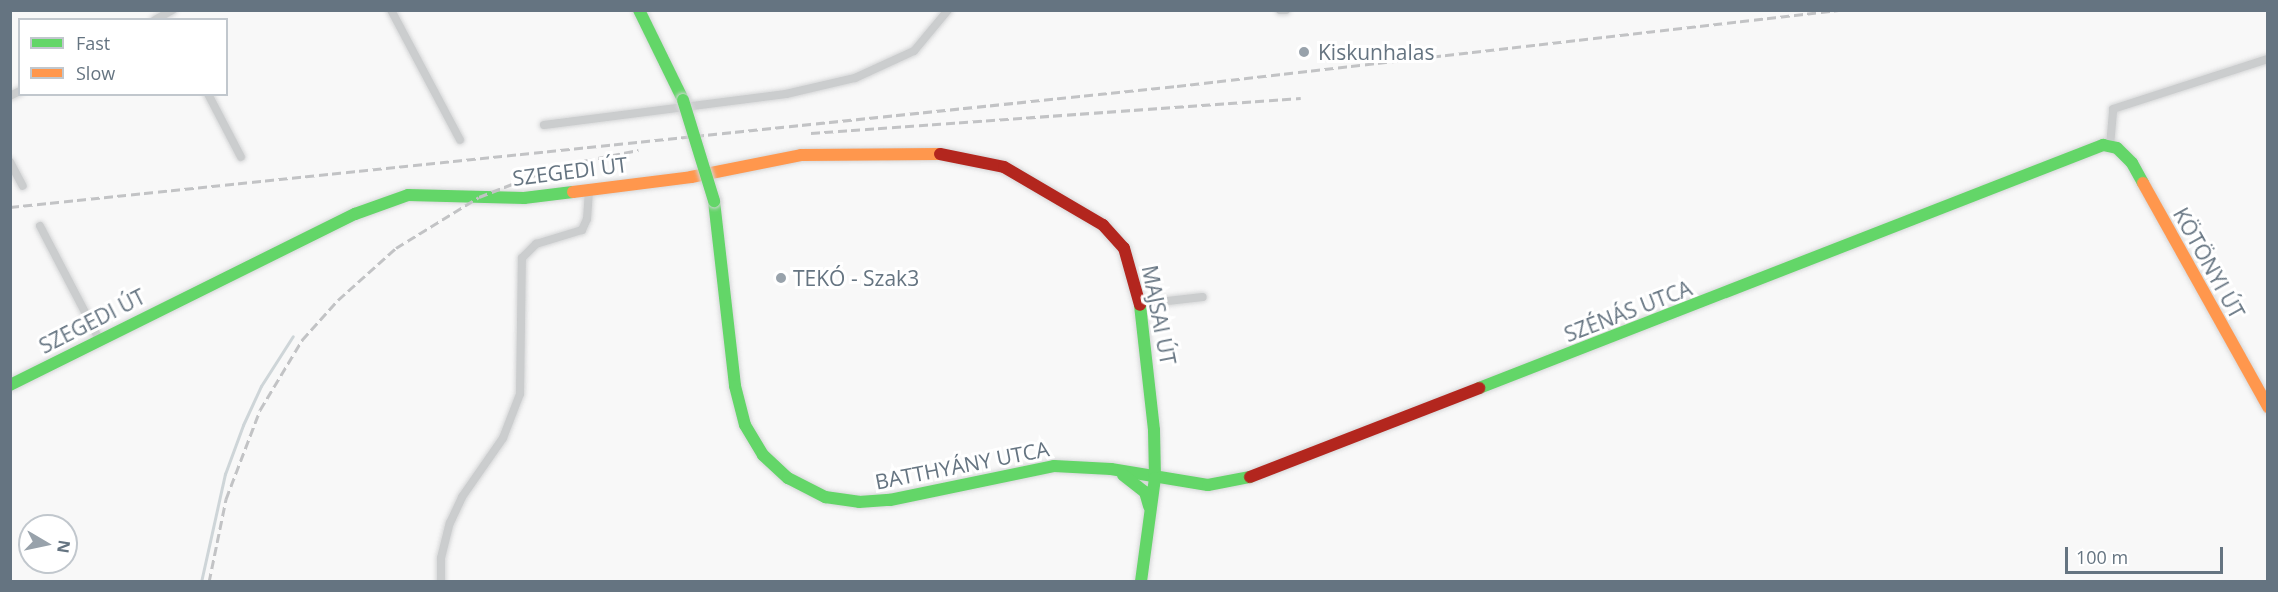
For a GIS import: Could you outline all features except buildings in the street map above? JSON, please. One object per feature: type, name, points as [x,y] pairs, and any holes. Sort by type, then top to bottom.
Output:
[{"type":"main road","name":"BATTHYÁNY UTCA","points":[[639,10],[683,100],[714,201],[737,401],[754,442],[788,478],[825,497],[868,503],[1025,469],[1054,466],[1111,469],[1155,478]]},
{"type":"main road","name":"KÖTÖNYI ÚT","points":[[2110,146],[2132,163],[2263,390],[2268,406]]},
{"type":"main road","name":"SZÉNÁS UTCA","points":[[1155,478],[1208,485],[1241,482],[2091,148],[2110,146]]},
{"type":"main road","name":"SZEGEDI ÚT","points":[[10,385],[99,339],[391,200],[444,193],[510,200],[691,177],[801,155],[918,153],[958,156]]},
{"type":"main road","name":"MAJSAI ÚT","points":[[958,156],[1004,167],[1103,225],[1124,248],[1141,304],[1154,416],[1155,478],[1141,582]]},
{"type":"main road","points":[[1111,469],[1140,486],[1148,498],[1150,512]]},
{"type":"street","points":[[391,10],[460,140]]},
{"type":"street","points":[[544,126],[786,94],[855,78],[914,51],[948,10]]},
{"type":"street","points":[[1280,10],[1286,10]]},
{"type":"street","points":[[2110,146],[2113,109],[2268,59]]},
{"type":"street","points":[[209,96],[241,158]]},
{"type":"street","points":[[10,162],[23,186]]},
{"type":"street","points":[[441,582],[441,558],[450,523],[462,497],[503,438],[520,394],[522,258],[536,244],[582,230],[587,219],[589,189]]},
{"type":"street","points":[[39,226],[99,339]]},
{"type":"street","points":[[1141,304],[1203,297]]},
{"type":"waterway","points":[[201,582],[225,474],[243,425],[261,386],[293,336]]},
{"type":"railway","points":[[10,207],[1177,86],[1839,10]]},
{"type":"railway","points":[[811,133],[1301,98]]},
{"type":"railway","points":[[209,582],[226,499],[260,410],[302,340],[338,300],[396,248],[479,197],[558,166],[638,150]]},
{"type":"traffic: fast","points":[[639,10],[683,100]]},
{"type":"traffic: fast","points":[[683,100],[714,201]]},
{"type":"traffic: fast","points":[[1479,388],[2103,145],[2117,148],[2132,163],[2143,183]]},
{"type":"traffic: fast","points":[[10,385],[355,214],[408,195],[524,198],[573,192]]},
{"type":"traffic: fast","points":[[714,201],[735,386],[745,425],[763,455],[788,478],[825,497],[859,502],[890,500],[1054,466],[1111,469],[1208,485],[1250,477]]},
{"type":"traffic: fast","points":[[1140,305],[1154,430],[1155,478],[1141,582]]},
{"type":"traffic: fast","points":[[1123,475],[1145,492],[1149,506]]},
{"type":"traffic: slow","points":[[573,192],[691,177],[801,155],[940,154]]},
{"type":"traffic: slow","points":[[2143,183],[2268,407]]},
{"type":"traffic: jam","points":[[940,154],[1004,167],[1103,225],[1124,248],[1140,305]]},
{"type":"traffic: jam","points":[[1250,477],[1479,388]]},
{"type":"place","name":"Kiskunhalas","points":[[1304,52]]},
{"type":"place","name":"TEKÓ - Szak3","points":[[781,278]]}]
